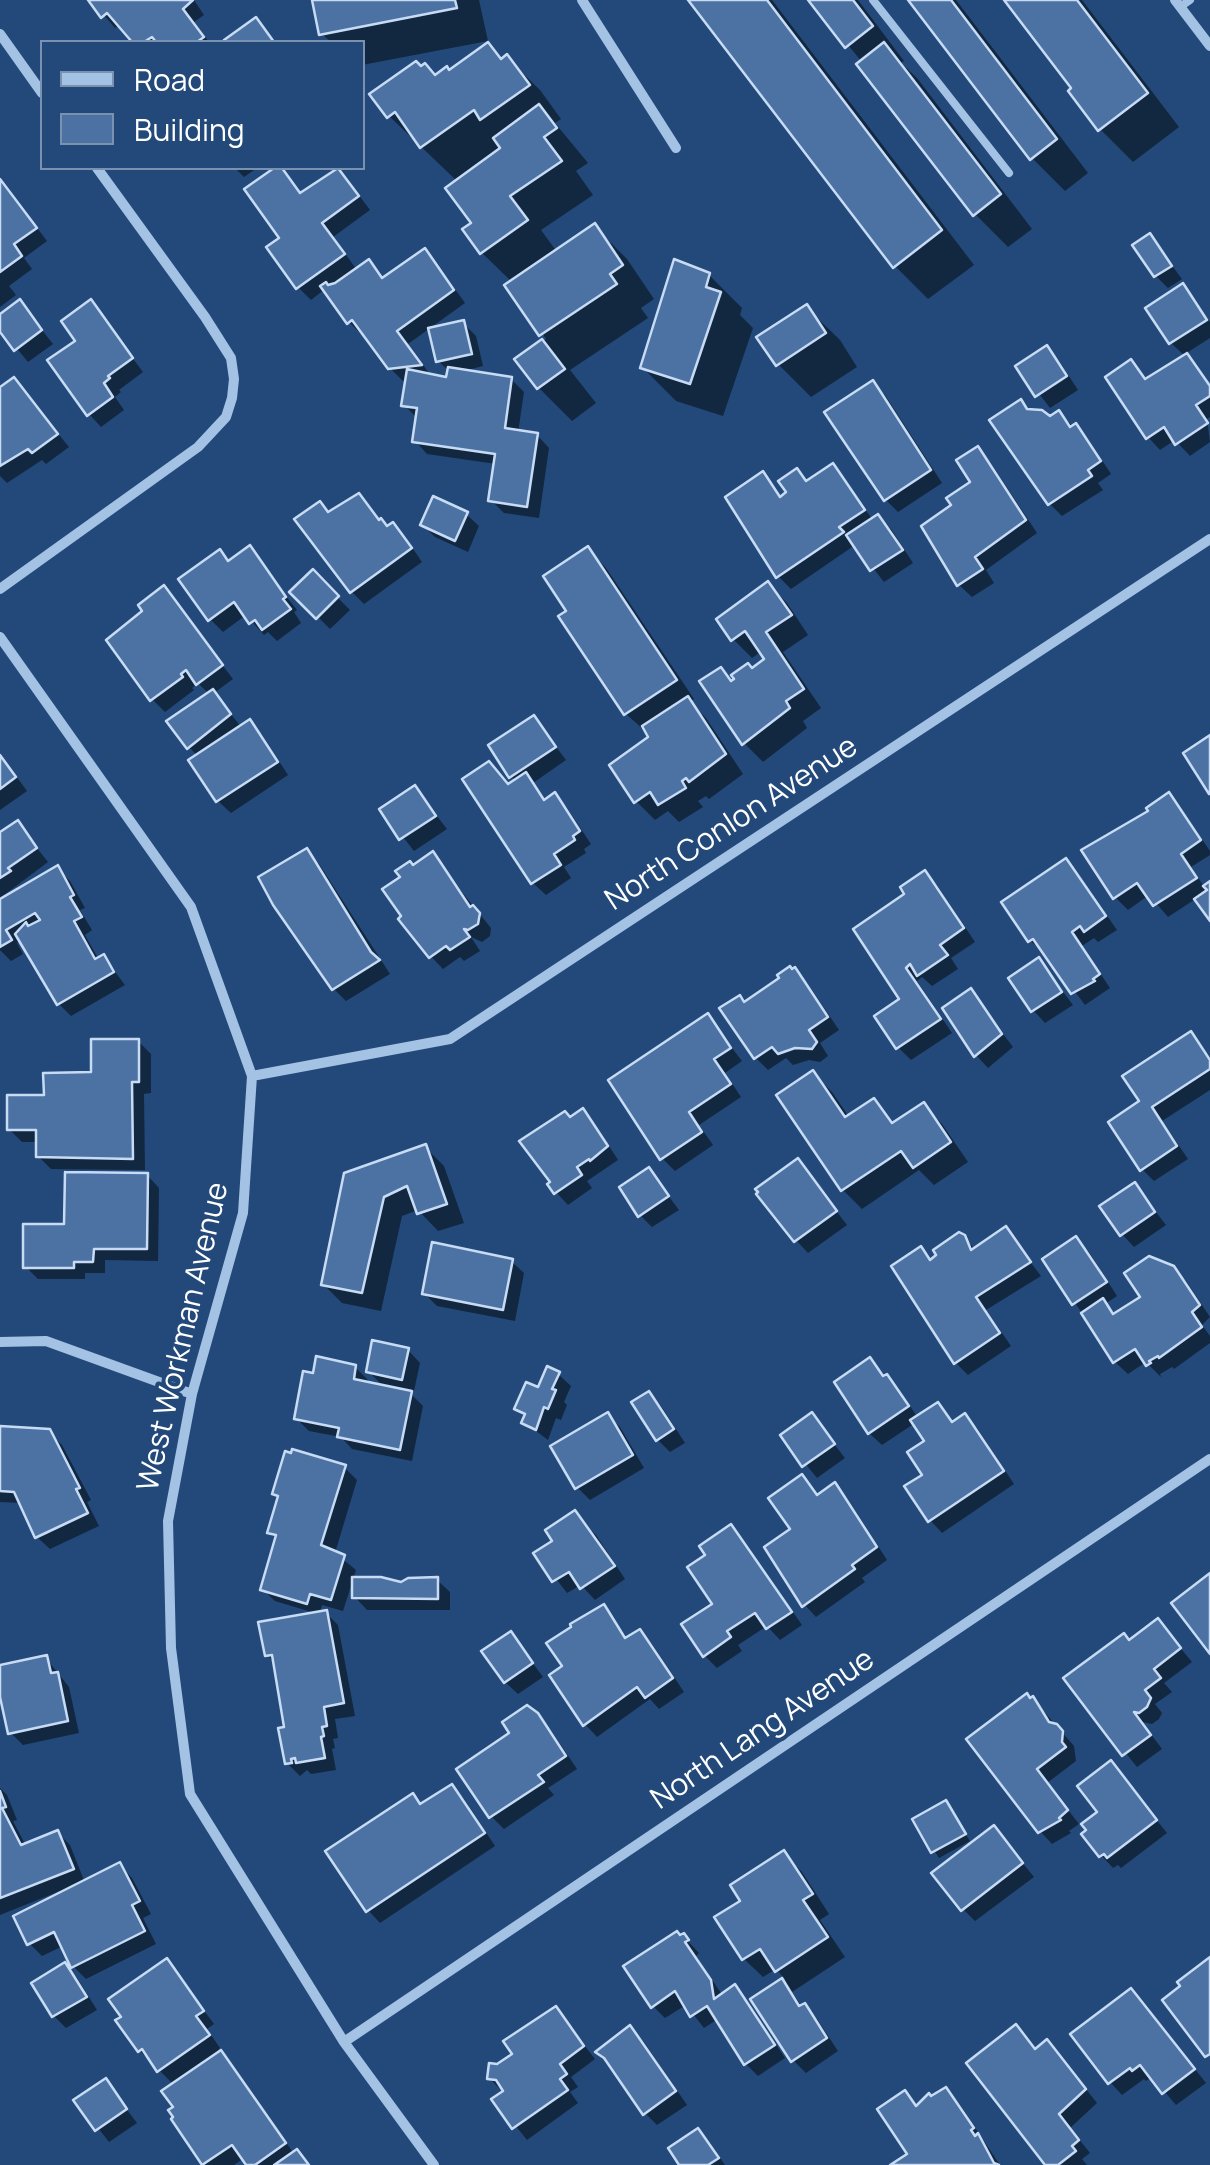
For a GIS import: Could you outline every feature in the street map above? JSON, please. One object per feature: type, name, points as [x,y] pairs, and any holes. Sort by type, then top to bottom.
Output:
[{"type":"street","points":[[582,0],[676,148]]},
{"type":"street","points":[[1182,2],[1210,46]]},
{"type":"street","points":[[0,34],[40,90]]},
{"type":"street","points":[[0,589],[198,448],[226,417],[232,398],[231,358],[98,170]]},
{"type":"street","name":"North Conlon Avenue","points":[[252,1076],[450,1039],[1210,539]]},
{"type":"street","name":"West Workman Avenue","points":[[0,637],[191,908],[252,1076],[243,1213],[192,1394],[168,1521],[171,1648],[190,1794],[344,2042],[434,2165]]},
{"type":"street","points":[[0,1342],[46,1341],[192,1394]]},
{"type":"street","name":"North Lang Avenue","points":[[344,2042],[1210,1459]]},
{"type":"lane","points":[[873,0],[1008,173]]},
{"type":"building","points":[[88,0],[193,0],[183,9],[204,37],[130,40],[107,13],[101,18]]},
{"type":"building","points":[[312,0],[455,0],[457,8],[319,35]]},
{"type":"building","points":[[688,0],[767,0],[942,230],[893,268]]},
{"type":"building","points":[[808,0],[853,0],[873,26],[845,48]]},
{"type":"building","points":[[908,0],[951,0],[1057,139],[1030,160]]},
{"type":"building","points":[[1004,0],[1077,0],[1148,93],[1098,131],[1068,91],[1071,88]]},
{"type":"building","points":[[256,17],[273,40],[224,40]]},
{"type":"building","points":[[488,42],[501,59],[507,54],[530,85],[480,120],[474,110],[420,148],[395,112],[387,118],[369,94],[416,61],[421,66],[425,63],[435,75],[447,66],[449,70]]},
{"type":"building","points":[[884,42],[1001,194],[973,216],[856,64]]},
{"type":"building","points":[[539,104],[557,128],[544,137],[562,161],[510,196],[528,220],[480,254],[462,229],[471,223],[445,188],[500,148],[493,138]]},
{"type":"building","points":[[271,170],[283,170],[300,193],[340,170],[359,196],[322,223],[345,254],[296,289],[266,247],[279,238],[244,189]]},
{"type":"building","points":[[0,179],[37,228],[14,244],[22,256],[0,272]]},
{"type":"building","points":[[595,223],[623,265],[610,274],[617,284],[539,336],[504,285]]},
{"type":"building","points":[[1150,233],[1172,266],[1154,277],[1132,245]]},
{"type":"building","points":[[425,248],[454,290],[397,331],[422,365],[388,369],[352,320],[347,324],[320,286],[335,283],[369,259],[382,278]]},
{"type":"building","points":[[674,259],[710,273],[706,287],[721,292],[690,384],[640,368]]},
{"type":"building","points":[[1183,283],[1207,320],[1169,344],[1145,308]]},
{"type":"building","points":[[20,299],[42,330],[14,351],[0,332],[0,314]]},
{"type":"building","points":[[91,299],[133,358],[104,383],[113,397],[87,416],[47,360],[75,341],[61,321]]},
{"type":"building","points":[[807,304],[826,333],[776,366],[756,337]]},
{"type":"building","points":[[464,320],[472,354],[436,362],[428,328]]},
{"type":"building","points":[[542,339],[565,369],[537,389],[514,359]]},
{"type":"building","points":[[1047,345],[1067,376],[1035,397],[1015,366]]},
{"type":"building","points":[[1187,353],[1210,386],[1210,396],[1196,405],[1208,423],[1175,445],[1164,427],[1146,439],[1105,377],[1131,359],[1145,379]]},
{"type":"building","points":[[448,367],[512,377],[505,428],[538,433],[527,507],[488,501],[495,454],[412,442],[417,408],[401,406],[407,369],[446,377]]},
{"type":"building","points":[[14,377],[58,434],[32,453],[28,449],[0,466],[0,387]]},
{"type":"building","points":[[873,380],[931,470],[884,501],[824,412]]},
{"type":"building","points":[[1021,399],[1027,409],[1042,410],[1050,416],[1059,410],[1070,427],[1076,423],[1101,461],[1088,470],[1092,476],[1048,505],[989,420]]},
{"type":"building","points":[[978,446],[1026,520],[975,557],[983,569],[957,586],[921,526],[951,505],[946,498],[970,482],[956,460]]},
{"type":"building","points":[[833,463],[865,510],[839,527],[844,532],[776,578],[725,497],[763,471],[780,497],[786,492],[778,481],[797,468],[806,481]]},
{"type":"building","points":[[359,493],[379,520],[387,526],[393,522],[412,548],[350,593],[294,519],[320,501],[328,512]]},
{"type":"building","points":[[433,496],[468,512],[455,541],[420,525]]},
{"type":"building","points":[[878,514],[903,550],[870,571],[846,535]]},
{"type":"building","points":[[250,545],[291,609],[262,630],[255,620],[249,624],[234,602],[208,621],[178,579],[220,549],[228,561]]},
{"type":"building","points":[[588,546],[677,680],[624,715],[558,616],[566,611],[543,576]]},
{"type":"building","points":[[313,569],[339,596],[316,619],[289,592]]},
{"type":"building","points":[[768,581],[792,615],[766,632],[804,689],[786,701],[790,708],[742,745],[699,681],[721,667],[731,681],[731,675],[748,663],[752,668],[764,659],[745,631],[731,641],[716,619]]},
{"type":"building","points":[[164,585],[223,665],[196,685],[186,670],[181,674],[183,677],[150,701],[106,640],[142,611],[138,605]]},
{"type":"building","points":[[213,689],[231,714],[187,749],[166,721]]},
{"type":"building","points":[[688,696],[726,754],[689,782],[686,778],[682,781],[686,788],[658,805],[650,792],[634,803],[609,765],[648,737],[642,726]]},
{"type":"building","points":[[534,715],[556,747],[509,778],[488,745]]},
{"type":"building","points":[[250,719],[278,762],[216,802],[188,760]]},
{"type":"building","points":[[1210,735],[1210,794],[1209,794],[1183,753]]},
{"type":"building","points":[[0,755],[16,777],[0,789]]},
{"type":"building","points":[[489,761],[508,784],[526,772],[544,800],[555,792],[580,831],[573,836],[575,840],[554,854],[561,865],[531,884],[462,779]]},
{"type":"building","points":[[415,785],[436,816],[399,840],[379,809]]},
{"type":"building","points":[[1169,792],[1201,840],[1181,854],[1197,878],[1153,906],[1137,883],[1113,899],[1081,850],[1148,811],[1146,808]]},
{"type":"building","points":[[18,820],[37,848],[0,878],[0,832]]},
{"type":"building","points":[[307,848],[371,952],[380,960],[332,990],[258,877]]},
{"type":"building","points":[[433,851],[470,907],[473,905],[480,913],[478,924],[464,929],[470,937],[429,958],[398,919],[401,916],[382,889],[400,877],[395,871],[410,861],[413,865]]},
{"type":"building","points":[[1066,858],[1106,916],[1084,932],[1080,926],[1072,932],[1100,974],[1071,994],[1033,939],[1028,942],[1001,902]]},
{"type":"building","points":[[58,865],[82,917],[74,921],[95,959],[104,954],[114,972],[57,1005],[15,934],[26,922],[28,926],[40,920],[35,913],[6,930],[12,940],[0,947],[0,899]]},
{"type":"building","points":[[925,870],[964,928],[940,945],[948,955],[917,976],[910,964],[906,968],[941,1019],[896,1049],[874,1016],[899,999],[853,929],[904,894],[900,887]]},
{"type":"building","points":[[1210,881],[1210,921],[1194,899],[1207,890],[1203,886]]},
{"type":"building","points":[[1039,957],[1062,992],[1031,1012],[1008,978]]},
{"type":"building","points":[[790,966],[795,967],[828,1017],[809,1030],[817,1042],[812,1049],[795,1048],[778,1054],[772,1047],[754,1059],[719,1008],[740,995],[744,1002]]},
{"type":"building","points":[[971,988],[1002,1034],[974,1057],[942,1008]]},
{"type":"building","points":[[708,1013],[731,1048],[714,1059],[731,1084],[689,1112],[702,1132],[660,1160],[608,1080]]},
{"type":"building","points":[[1191,1031],[1210,1060],[1210,1069],[1152,1107],[1177,1146],[1140,1171],[1108,1122],[1139,1101],[1122,1076]]},
{"type":"building","points":[[91,1039],[139,1039],[139,1082],[132,1082],[133,1159],[36,1157],[36,1130],[7,1130],[7,1095],[44,1095],[43,1073],[91,1072]]},
{"type":"building","points":[[813,1070],[845,1117],[874,1098],[892,1123],[924,1102],[951,1142],[913,1168],[901,1151],[841,1191],[776,1095]]},
{"type":"building","points":[[583,1108],[608,1146],[577,1167],[582,1175],[554,1194],[547,1184],[550,1182],[519,1141],[565,1111],[570,1117]]},
{"type":"building","points":[[426,1144],[447,1204],[417,1214],[407,1186],[384,1197],[362,1293],[321,1285],[344,1173]]},
{"type":"building","points":[[798,1158],[837,1211],[794,1242],[755,1189]]},
{"type":"building","points":[[649,1167],[669,1196],[638,1217],[619,1187]]},
{"type":"building","points":[[65,1172],[148,1173],[147,1249],[94,1249],[93,1262],[74,1262],[74,1268],[23,1268],[23,1224],[64,1224]]},
{"type":"building","points":[[1135,1182],[1155,1212],[1120,1236],[1099,1206]]},
{"type":"building","points":[[1006,1226],[1031,1262],[976,1297],[1000,1333],[954,1364],[891,1266],[921,1246],[930,1260],[936,1255],[933,1250],[959,1232],[965,1235],[971,1250]]},
{"type":"building","points":[[1076,1236],[1107,1282],[1072,1305],[1042,1259]]},
{"type":"building","points":[[432,1242],[513,1259],[503,1310],[422,1294]]},
{"type":"building","points":[[1149,1256],[1174,1266],[1200,1305],[1192,1312],[1202,1327],[1146,1366],[1135,1349],[1113,1363],[1081,1313],[1103,1298],[1113,1314],[1140,1297],[1124,1273]]},
{"type":"building","points":[[372,1340],[409,1348],[402,1380],[366,1372]]},
{"type":"building","points":[[316,1356],[356,1365],[354,1379],[412,1391],[400,1450],[337,1437],[339,1428],[294,1419],[303,1371],[313,1373]]},
{"type":"building","points":[[870,1357],[909,1406],[868,1434],[834,1382]]},
{"type":"building","points":[[547,1366],[560,1372],[552,1389],[556,1390],[548,1409],[544,1407],[536,1430],[521,1423],[525,1414],[514,1409],[526,1382],[538,1387]]},
{"type":"building","points":[[649,1391],[674,1429],[656,1441],[631,1402]]},
{"type":"building","points":[[938,1402],[952,1422],[965,1413],[1004,1471],[928,1522],[904,1486],[922,1475],[907,1452],[924,1441],[910,1420]]},
{"type":"building","points":[[608,1412],[633,1455],[575,1489],[550,1446]]},
{"type":"building","points":[[812,1412],[835,1444],[802,1467],[780,1435]]},
{"type":"building","points":[[0,1426],[50,1429],[80,1488],[76,1489],[88,1513],[35,1538],[14,1492],[0,1491]]},
{"type":"building","points":[[292,1449],[346,1465],[321,1545],[345,1555],[331,1600],[310,1594],[307,1604],[260,1590],[276,1535],[267,1533],[278,1496],[272,1494],[285,1451],[291,1453]]},
{"type":"building","points":[[802,1474],[817,1495],[835,1482],[877,1547],[852,1565],[855,1569],[802,1607],[764,1547],[790,1529],[768,1498]]},
{"type":"building","points":[[575,1510],[615,1566],[580,1589],[569,1572],[552,1582],[533,1553],[552,1541],[545,1530]]},
{"type":"building","points":[[731,1524],[792,1612],[766,1629],[755,1613],[727,1631],[731,1637],[703,1657],[681,1624],[712,1604],[687,1567],[705,1555],[699,1546]]},
{"type":"building","points":[[1210,1573],[1210,1654],[1171,1603]]},
{"type":"building","points":[[352,1577],[401,1582],[408,1578],[438,1577],[438,1599],[352,1598]]},
{"type":"building","points":[[604,1604],[625,1638],[640,1629],[673,1678],[645,1698],[637,1687],[583,1726],[549,1675],[562,1666],[546,1643]]},
{"type":"building","points":[[327,1610],[344,1703],[324,1707],[327,1726],[322,1727],[321,1737],[325,1758],[296,1763],[295,1758],[285,1764],[278,1728],[284,1727],[272,1655],[265,1656],[258,1622]]},
{"type":"building","points":[[1158,1618],[1181,1648],[1154,1669],[1161,1678],[1145,1690],[1151,1698],[1147,1707],[1134,1712],[1151,1735],[1122,1756],[1063,1678],[1124,1633],[1129,1640]]},
{"type":"building","points":[[511,1631],[533,1663],[504,1683],[481,1651]]},
{"type":"building","points":[[47,1655],[51,1673],[58,1672],[68,1721],[8,1734],[0,1697],[0,1665]]},
{"type":"building","points":[[1027,1693],[1049,1722],[1063,1731],[1062,1742],[1066,1747],[1037,1769],[1068,1810],[1061,1820],[1038,1833],[966,1739]]},
{"type":"building","points":[[527,1705],[538,1713],[566,1756],[538,1775],[544,1782],[489,1818],[456,1769],[509,1733],[502,1722]]},
{"type":"building","points":[[1111,1760],[1157,1820],[1107,1858],[1104,1854],[1099,1857],[1081,1834],[1086,1830],[1081,1824],[1097,1812],[1077,1786]]},
{"type":"building","points":[[452,1784],[485,1833],[366,1912],[325,1851],[413,1793],[420,1804]]},
{"type":"building","points":[[0,1791],[6,1807],[2,1808],[21,1845],[58,1830],[74,1869],[0,1898]]},
{"type":"building","points":[[946,1800],[966,1834],[931,1853],[912,1819]]},
{"type":"building","points":[[994,1825],[1023,1863],[961,1911],[931,1873]]},
{"type":"building","points":[[784,1850],[813,1894],[803,1900],[828,1937],[775,1972],[760,1949],[742,1960],[714,1917],[740,1901],[730,1885]]},
{"type":"building","points":[[120,1862],[140,1901],[132,1905],[145,1931],[71,1968],[54,1932],[27,1945],[13,1916]]},
{"type":"building","points":[[677,1931],[689,1940],[685,1942],[711,1980],[714,1999],[735,1984],[775,2045],[744,2065],[707,2006],[690,2017],[675,1991],[651,2008],[623,1966]]},
{"type":"building","points":[[1210,1957],[1210,2054],[1205,2057],[1162,2000],[1180,1986],[1177,1982]]},
{"type":"building","points":[[167,1958],[204,2011],[196,2016],[210,2035],[157,2072],[115,2020],[121,2017],[108,1999]]},
{"type":"building","points":[[65,1962],[87,1997],[52,2017],[31,1983]]},
{"type":"building","points":[[782,1978],[799,2006],[805,2003],[827,2038],[791,2062],[750,1999]]},
{"type":"building","points":[[1131,1988],[1195,2069],[1162,2094],[1140,2065],[1108,2084],[1070,2034]]},
{"type":"building","points":[[556,2006],[584,2046],[560,2064],[567,2074],[560,2079],[568,2090],[512,2129],[491,2099],[503,2091],[496,2080],[487,2079],[489,2063],[497,2064],[512,2054],[503,2041]]},
{"type":"building","points":[[1016,2024],[1035,2049],[1047,2039],[1086,2089],[1059,2114],[1079,2140],[1072,2146],[1076,2151],[1058,2165],[1045,2165],[966,2063]]},
{"type":"building","points":[[630,2025],[676,2091],[643,2115],[604,2058],[595,2052]]},
{"type":"building","points":[[221,2050],[286,2143],[255,2165],[246,2165],[232,2145],[202,2165],[171,2119],[168,2110],[173,2107],[161,2091]]},
{"type":"building","points":[[106,2078],[127,2109],[95,2131],[73,2100]]},
{"type":"building","points":[[946,2087],[974,2128],[971,2130],[975,2136],[978,2133],[994,2163],[999,2165],[890,2165],[907,2154],[877,2109],[905,2090],[916,2106],[929,2093],[931,2096]]},
{"type":"building","points":[[698,2128],[719,2158],[708,2165],[679,2165],[668,2148]]},
{"type":"building","points":[[297,2149],[309,2165],[274,2165]]}]
